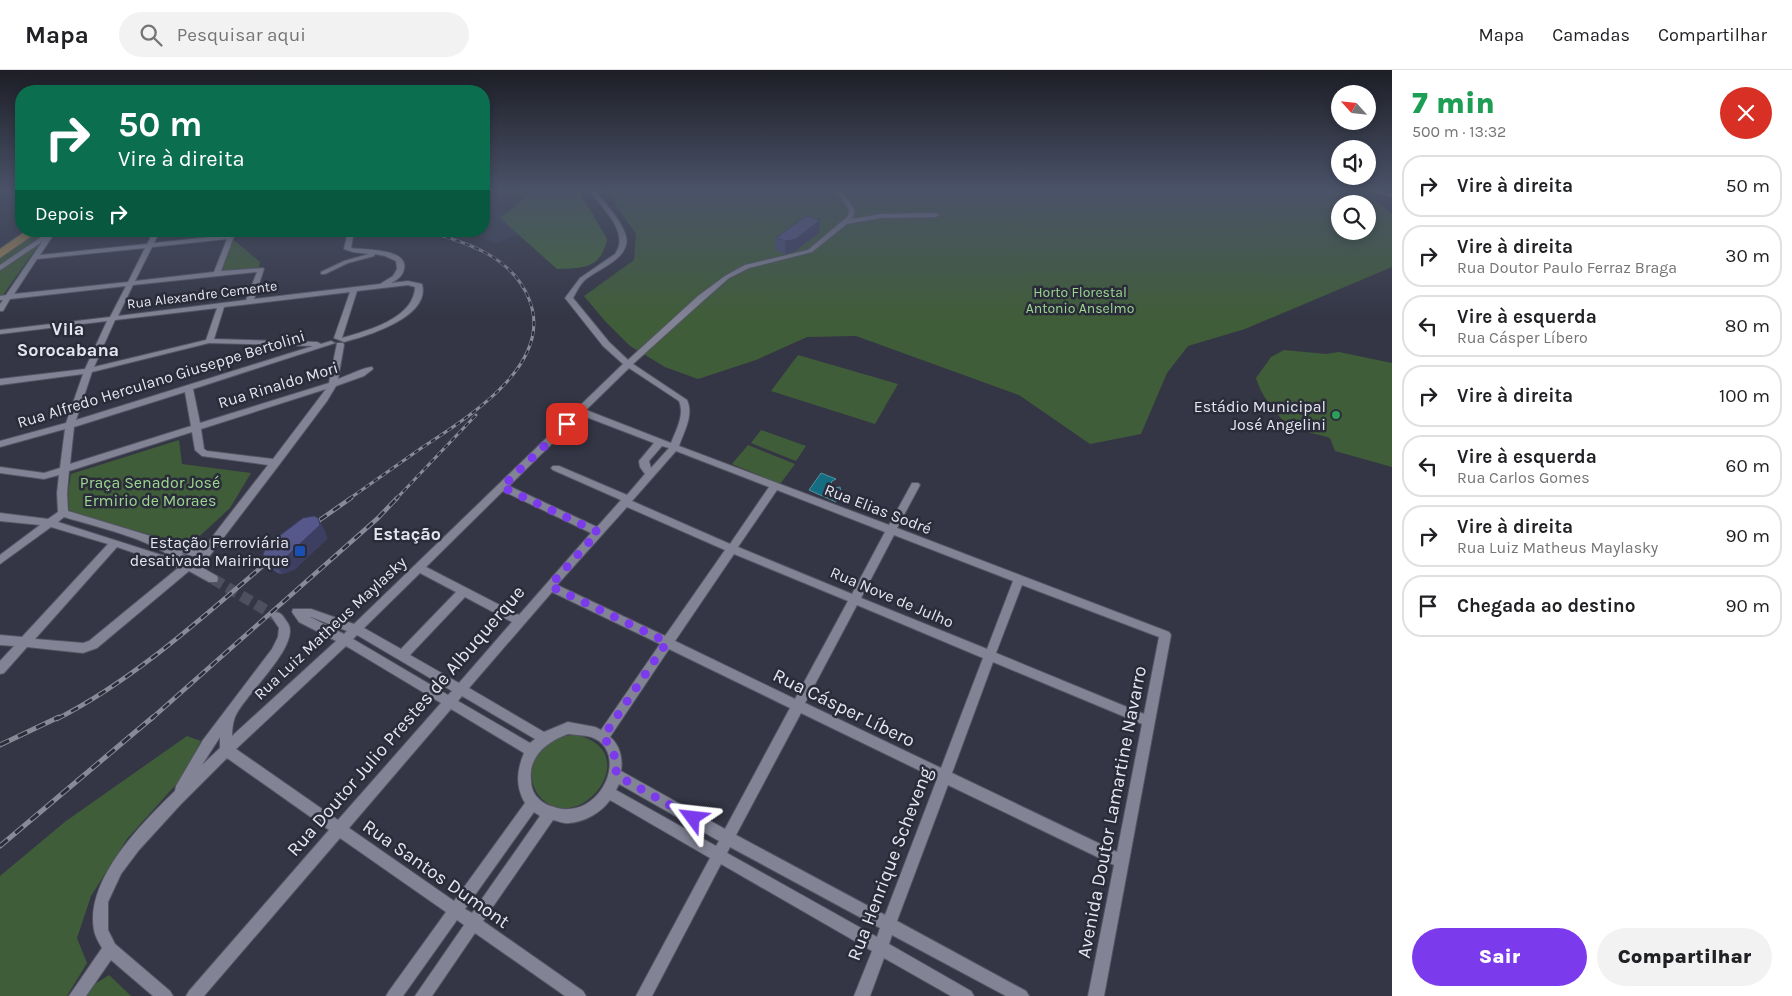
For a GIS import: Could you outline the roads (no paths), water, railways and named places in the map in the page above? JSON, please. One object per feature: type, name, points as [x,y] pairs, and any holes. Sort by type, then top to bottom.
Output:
[{"type":"highway","points":[[0,248],[17,237]]},
{"type":"highway","points":[[0,254],[25,237]]},
{"type":"street","points":[[620,232],[623,240],[620,251],[614,258],[581,280],[569,298],[606,344],[628,364],[670,390],[682,400],[686,407],[686,414],[674,448]]},
{"type":"street","name":"Rua Luiz Matheus Maylasky","points":[[110,950],[101,931],[99,919],[101,901],[116,869],[134,845],[176,799],[345,640],[628,364],[701,298],[727,277],[747,266],[810,252],[833,232]]},
{"type":"street","points":[[0,268],[44,237]]},
{"type":"street","points":[[0,309],[49,237]]},
{"type":"street","points":[[63,513],[61,499],[70,424],[88,371],[112,319],[154,237]]},
{"type":"street","points":[[37,257],[150,246],[212,237]]},
{"type":"street","points":[[216,275],[231,237]]},
{"type":"street","points":[[350,237],[347,249],[378,253],[398,258],[401,262],[400,271],[391,280],[375,287]]},
{"type":"street","points":[[324,273],[346,262],[378,253]]},
{"type":"street","points":[[0,298],[261,269],[249,302]]},
{"type":"street","name":"Rua Alexandre Cemente","points":[[0,332],[408,283],[419,286],[418,297],[413,305],[401,316],[372,333],[335,342]]},
{"type":"street","points":[[168,548],[182,549],[204,555],[324,399],[333,384],[335,342],[354,290]]},
{"type":"street","points":[[209,341],[221,306]]},
{"type":"street","points":[[0,382],[88,371],[209,341],[335,342]]},
{"type":"street","name":"Rua Alfredo Herculano Giuseppe Bertolini","points":[[0,444],[335,342]]},
{"type":"street","name":"Rua Rinaldo Mori","points":[[0,470],[44,476],[333,384],[361,374],[369,369]]},
{"type":"street","points":[[189,388],[200,450],[205,454],[276,463]]},
{"type":"street","name":"Rua Elias Sodré","points":[[580,411],[1164,635]]},
{"type":"street","points":[[650,474],[643,464],[660,442]]},
{"type":"street","name":"Rua Doutor Julio Prestes de Albuquerque","points":[[194,996],[339,828],[463,689],[550,586],[674,448]]},
{"type":"street","name":"Rua Nove de Julho","points":[[556,468],[732,549],[1148,721]]},
{"type":"street","points":[[644,996],[914,484]]},
{"type":"street","points":[[603,737],[775,485]]},
{"type":"street","points":[[502,487],[598,532]]},
{"type":"street","points":[[0,560],[63,513]]},
{"type":"street","points":[[63,513],[153,541],[168,548],[189,566]]},
{"type":"street","points":[[0,517],[51,523],[189,566],[213,579]]},
{"type":"street","points":[[0,669],[115,543]]},
{"type":"street","points":[[0,640],[83,648],[93,644],[189,566]]},
{"type":"street","points":[[419,568],[521,621]]},
{"type":"street","name":"Rua Henrique Scheveng","points":[[862,996],[1019,578]]},
{"type":"street","name":"Rua Cásper Líbero","points":[[550,586],[1122,862]]},
{"type":"street","points":[[403,655],[464,591]]},
{"type":"street","points":[[532,751],[345,640],[303,618],[297,612],[311,613],[356,628],[544,738]]},
{"type":"street","points":[[176,799],[197,760],[284,638],[286,627],[276,616]]},
{"type":"street","name":"Avenida Doutor Lamartine Navarro","points":[[1096,996],[1164,635]]},
{"type":"street","points":[[226,750],[225,738],[229,717]]},
{"type":"street","points":[[568,728],[587,730],[603,737],[612,748],[617,760],[616,775],[609,793],[597,806],[582,814],[565,816],[549,814],[533,803],[528,795],[523,778],[524,768],[532,751],[544,738],[568,728]]},
{"type":"street","name":"Rua Santos Dumont","points":[[226,750],[578,996]]},
{"type":"street","points":[[616,775],[726,838],[1020,996]]},
{"type":"street","points":[[609,793],[966,996]]},
{"type":"street","points":[[394,996],[533,803]]},
{"type":"street","points":[[423,996],[549,814]]},
{"type":"street","points":[[77,996],[110,950],[165,996]]},
{"type":"water","points":[[821,473],[836,479],[831,484],[835,488],[840,487],[841,494],[836,502],[809,490]]},
{"type":"tunnel","points":[[213,579],[276,616]]},
{"type":"railway","points":[[349,499],[481,406],[502,388],[518,368],[530,346],[534,323],[529,299],[512,272],[487,253],[445,237]]},
{"type":"railway","points":[[396,499],[476,415]]},
{"type":"railway","points":[[307,529],[351,498]]},
{"type":"railway","points":[[151,719],[378,518],[397,498]]},
{"type":"railway","points":[[57,719],[116,684],[145,664],[278,553]]},
{"type":"railway","points":[[0,745],[59,717]]},
{"type":"railway","points":[[0,846],[153,717]]},
{"type":"place","name":"Estádio Municipal José Angelini","points":[[1336,415]]},
{"type":"place","name":"Estação Ferroviária desativada Mairinque","points":[[300,551]]},
{"type":"district","name":"Vila Sorocabana","points":[[68,339]]},
{"type":"district","name":"Estação","points":[[407,534]]},
{"type":"park label","name":"Horto Florestal Antonio Anselmo","points":[[1080,300]]},
{"type":"park label","name":"Praça Senador José Ermirio de Moraes","points":[[150,491]]}]
